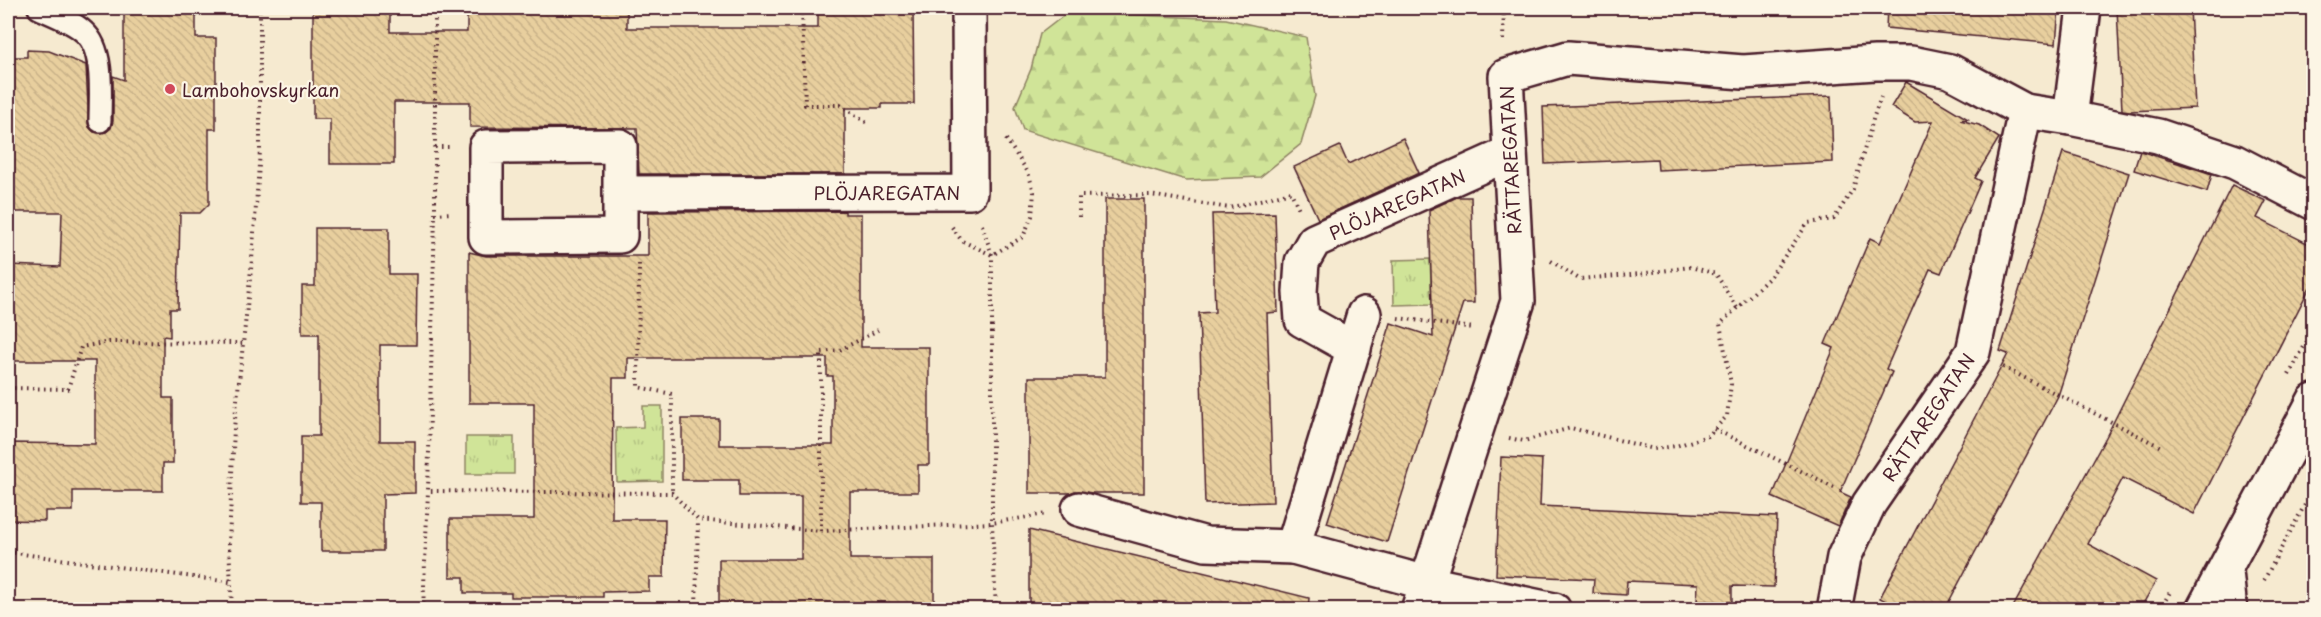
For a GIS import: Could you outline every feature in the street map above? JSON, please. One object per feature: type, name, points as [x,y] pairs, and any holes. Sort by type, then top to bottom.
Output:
[{"type":"street","name":"PLÖJAREGATAN","points":[[620,194],[970,192],[969,8]]},
{"type":"street","points":[[2070,118],[2084,8]]},
{"type":"street","name":"RÄTTAREGATAN","points":[[1423,596],[1518,301],[1506,76],[1568,58],[1743,72],[1911,63],[1950,71],[2025,111],[2158,136],[2235,162],[2313,203]]},
{"type":"street","name":"RÄTTAREGATAN","points":[[1834,609],[1844,557],[1869,504],[1973,352],[2025,111]]},
{"type":"street","points":[[620,146],[620,194],[620,236],[486,237],[486,147],[620,146]]},
{"type":"street","name":"PLÖJAREGATAN","points":[[1354,348],[1302,320],[1300,292],[1302,262],[1314,241],[1510,153]]},
{"type":"street","points":[[1293,547],[1364,314]]},
{"type":"street","points":[[2203,609],[2231,561],[2313,401]]},
{"type":"street","points":[[1079,509],[1206,544],[1293,547],[1423,596],[1554,609]]},
{"type":"lane","points":[[39,8],[85,32]]},
{"type":"lane","points":[[76,8],[85,32],[95,49],[100,72],[100,121]]},
{"type":"lane","points":[[2231,561],[2236,609]]},
{"type":"path","points":[[232,609],[229,543],[234,428],[260,151],[260,8]]},
{"type":"path","points":[[423,609],[435,214],[435,8]]},
{"type":"path","points":[[802,8],[805,105],[840,105],[867,123]]},
{"type":"path","points":[[1476,431],[1524,441],[1571,428],[1654,449],[1676,446],[1708,436],[1726,416],[1731,384],[1720,324],[1770,277],[1808,223],[1834,219],[1853,189],[1874,116],[1895,63]]},
{"type":"path","points":[[998,144],[1004,135],[1028,172],[1034,192],[1032,216]]},
{"type":"path","points":[[970,192],[992,255],[992,523],[996,609]]},
{"type":"path","points":[[1079,217],[1079,196],[1150,195],[1229,208],[1291,192],[1314,241]]},
{"type":"path","points":[[1514,237],[1579,279],[1691,267],[1716,274],[1737,308]]},
{"type":"path","points":[[639,262],[638,387],[672,394],[672,493],[698,520],[821,531],[992,523],[1079,509]]},
{"type":"path","points":[[1364,314],[1451,323],[1507,335]]},
{"type":"path","points":[[821,531],[822,352],[840,350],[878,330]]},
{"type":"path","points":[[8,388],[68,389],[81,347],[109,342],[243,343]]},
{"type":"path","points":[[1973,352],[2163,448]]},
{"type":"path","points":[[1714,429],[1869,504]]},
{"type":"path","points":[[2261,588],[2266,572],[2313,488]]},
{"type":"path","points":[[428,491],[672,493]]},
{"type":"path","points":[[696,609],[698,520]]},
{"type":"path","points":[[8,552],[231,582]]},
{"type":"path","points":[[231,603],[237,609]]},
{"type":"path","points":[[231,603],[282,609]]},
{"type":"green space","points":[[1071,10],[1226,19],[1306,37],[1315,96],[1301,144],[1260,177],[1186,180],[1023,130],[1015,107],[1031,69],[1040,34]]},
{"type":"green space","points":[[1430,259],[1432,304],[1394,305],[1393,260]]},
{"type":"green space","points":[[643,406],[662,406],[662,481],[617,482],[616,428],[643,427]]},
{"type":"green space","points":[[466,437],[514,437],[514,474],[466,474]]},
{"type":"building","points":[[124,8],[196,8],[196,38],[216,38],[216,129],[209,129],[209,204],[200,213],[180,213],[178,309],[170,309],[170,337],[163,336],[163,398],[173,398],[173,463],[163,463],[163,491],[73,491],[73,511],[45,511],[45,521],[8,520],[8,443],[95,444],[95,361],[8,361],[8,265],[60,267],[62,212],[8,212],[8,57],[27,57],[27,50],[49,51],[86,65],[89,127],[94,132],[106,132],[111,128],[113,121],[113,76],[124,80]]},
{"type":"building","points":[[313,8],[390,8],[390,32],[467,32],[467,8],[627,8],[627,28],[818,28],[818,8],[913,8],[914,104],[882,104],[882,108],[845,108],[845,174],[639,174],[637,128],[470,127],[470,102],[394,102],[394,164],[330,164],[330,119],[313,119]]},
{"type":"building","points":[[1887,8],[2059,8],[2056,44],[1886,28]]},
{"type":"building","points":[[2117,8],[2190,8],[2195,108],[2122,110]]},
{"type":"building","points":[[1906,82],[1968,119],[1960,120],[1979,125],[1999,138],[1975,178],[1981,181],[1941,273],[1930,269],[1886,369],[1892,372],[1840,492],[1851,497],[1838,526],[1772,497],[1834,348],[1825,344],[1870,238],[1880,243],[1933,121],[1915,122],[1891,107]]},
{"type":"building","points":[[1831,96],[1833,162],[1658,170],[1657,159],[1545,164],[1543,107]]},
{"type":"building","points":[[1403,138],[1419,173],[1318,219],[1294,167],[1340,146],[1348,164]]},
{"type":"building","points":[[2140,151],[2212,174],[2207,192],[2134,170]]},
{"type":"building","points":[[2063,152],[2129,173],[2058,396],[1945,609],[1901,609],[1880,598],[2008,354],[2000,351]]},
{"type":"building","points":[[2232,185],[2266,201],[2257,218],[2313,246],[2313,281],[2194,514],[2123,478],[2088,544],[2156,581],[2140,609],[2012,609],[2106,437]]},
{"type":"building","points":[[1457,197],[1471,197],[1474,303],[1463,303],[1387,542],[1327,523],[1391,323],[1433,337],[1429,210]]},
{"type":"building","points":[[1105,199],[1144,199],[1144,493],[1075,491],[1029,493],[1029,377],[1105,377]]},
{"type":"building","points":[[845,211],[845,214],[861,214],[861,347],[929,347],[929,465],[918,465],[918,492],[850,492],[850,559],[934,559],[934,609],[719,609],[719,559],[801,559],[801,496],[739,496],[739,480],[682,480],[682,419],[719,419],[719,445],[833,445],[833,376],[827,376],[827,358],[628,358],[628,378],[613,378],[612,519],[665,519],[664,577],[649,577],[649,591],[603,592],[603,597],[511,597],[511,593],[464,593],[464,577],[450,577],[450,519],[534,519],[534,403],[469,403],[469,252],[486,256],[648,256],[648,212]]},
{"type":"building","points":[[1275,213],[1278,312],[1267,313],[1273,502],[1205,504],[1199,313],[1215,312],[1212,214]]},
{"type":"building","points":[[315,228],[389,228],[389,274],[417,274],[416,345],[380,345],[380,441],[415,441],[415,493],[383,494],[383,551],[321,551],[321,502],[301,502],[301,436],[319,436],[319,334],[302,334],[302,286],[315,286]]},
{"type":"building","points":[[1501,457],[1542,459],[1540,506],[1777,517],[1774,587],[1732,586],[1732,602],[1697,601],[1698,584],[1627,581],[1626,595],[1593,593],[1594,579],[1496,575]]},
{"type":"building","points":[[1029,530],[1309,598],[1308,609],[1029,609]]},
{"type":"place","name":"Lambohovskyrkan","points":[[170,89]]}]
